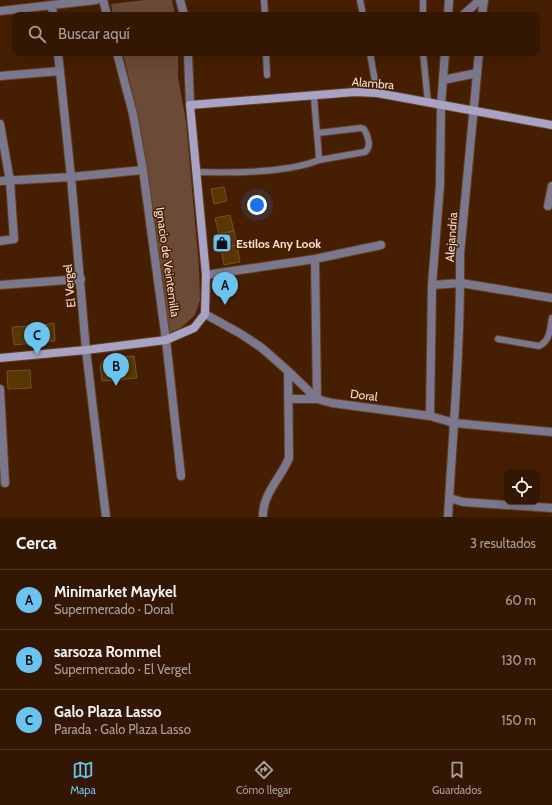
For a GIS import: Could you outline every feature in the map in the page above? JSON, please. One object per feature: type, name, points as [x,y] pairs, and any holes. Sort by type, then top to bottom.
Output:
[{"type":"street","points":[[0,11],[96,0]]},
{"type":"street","points":[[103,0],[106,12]]},
{"type":"street","points":[[180,0],[183,12]]},
{"type":"street","points":[[448,12],[449,0]]},
{"type":"street","points":[[466,12],[480,0]]},
{"type":"street","points":[[482,12],[484,0]]},
{"type":"street","points":[[52,5],[53,12]]},
{"type":"street","name":"El Vergel","points":[[58,56],[72,177],[86,350],[106,517]]},
{"type":"street","name":"Ignacio de Veintemilla","points":[[118,56],[133,114],[143,170],[166,340],[181,476]]},
{"type":"street","points":[[0,358],[86,350],[166,340],[194,328],[205,314],[206,275],[190,105],[188,56]]},
{"type":"street","points":[[430,416],[432,285],[440,185],[441,105],[445,56]]},
{"type":"street","name":"Alejandria","points":[[454,423],[461,283],[460,254],[479,56]]},
{"type":"street","points":[[0,76],[60,71]]},
{"type":"street","points":[[443,80],[477,73]]},
{"type":"street","name":"Alambra","points":[[190,105],[355,92],[377,93],[552,125]]},
{"type":"street","points":[[0,124],[10,180],[14,239],[0,241]]},
{"type":"street","points":[[0,182],[143,170]]},
{"type":"street","points":[[548,206],[552,186]]},
{"type":"street","points":[[206,275],[315,259],[381,245]]},
{"type":"street","points":[[315,259],[317,399]]},
{"type":"street","points":[[0,285],[81,279]]},
{"type":"street","points":[[432,285],[461,283],[552,298]]},
{"type":"street","points":[[205,314],[241,334],[262,348],[288,370],[317,399]]},
{"type":"street","points":[[263,517],[266,497],[285,468],[289,458],[288,370]]},
{"type":"street","points":[[0,388],[5,483]]},
{"type":"street","name":"Doral","points":[[288,399],[317,399],[332,403],[430,416],[454,423],[552,432]]},
{"type":"street","points":[[448,517],[454,423]]},
{"type":"street","points":[[449,498],[463,502],[552,508]]},
{"type":"lane","points":[[264,0],[265,12]]},
{"type":"lane","points":[[360,0],[362,12]]},
{"type":"lane","points":[[423,0],[423,12]]},
{"type":"lane","points":[[266,56],[267,75]]},
{"type":"lane","points":[[371,56],[377,93]]},
{"type":"lane","points":[[423,56],[428,103]]},
{"type":"lane","points":[[314,95],[319,160]]},
{"type":"lane","points":[[196,172],[270,171],[365,152],[368,150],[369,146],[364,129],[361,128],[318,133]]},
{"type":"lane","points":[[498,339],[539,346],[544,344],[548,339],[552,318]]},
{"type":"shaded area","points":[[144,0],[172,0],[174,12],[112,12],[111,4]]},
{"type":"shaded area","points":[[124,56],[178,56],[178,77],[186,121],[199,267],[200,300],[195,315],[181,328],[167,334],[138,116]]},
{"type":"building","points":[[224,187],[227,201],[214,204],[211,189]]},
{"type":"building","points":[[230,215],[234,231],[219,234],[215,218]]},
{"type":"building","points":[[234,231],[237,245],[221,248],[219,234]]},
{"type":"building","points":[[237,245],[240,262],[224,265],[221,248]]},
{"type":"building","points":[[54,323],[55,341],[46,342],[44,325]]},
{"type":"building","points":[[32,326],[34,343],[14,345],[12,327]]},
{"type":"building","points":[[134,356],[137,378],[102,381],[100,365],[106,358]]},
{"type":"building","points":[[30,370],[31,388],[8,389],[7,371]]},
{"type":"place","name":"Estilos Any Look","points":[[222,243]]},
{"type":"place","name":"Minimarket Maykel","points":[[225,305]]},
{"type":"place","name":"Galo Plaza Lasso","points":[[37,355]]},
{"type":"place","name":"sarsoza Rommel","points":[[116,386]]}]
